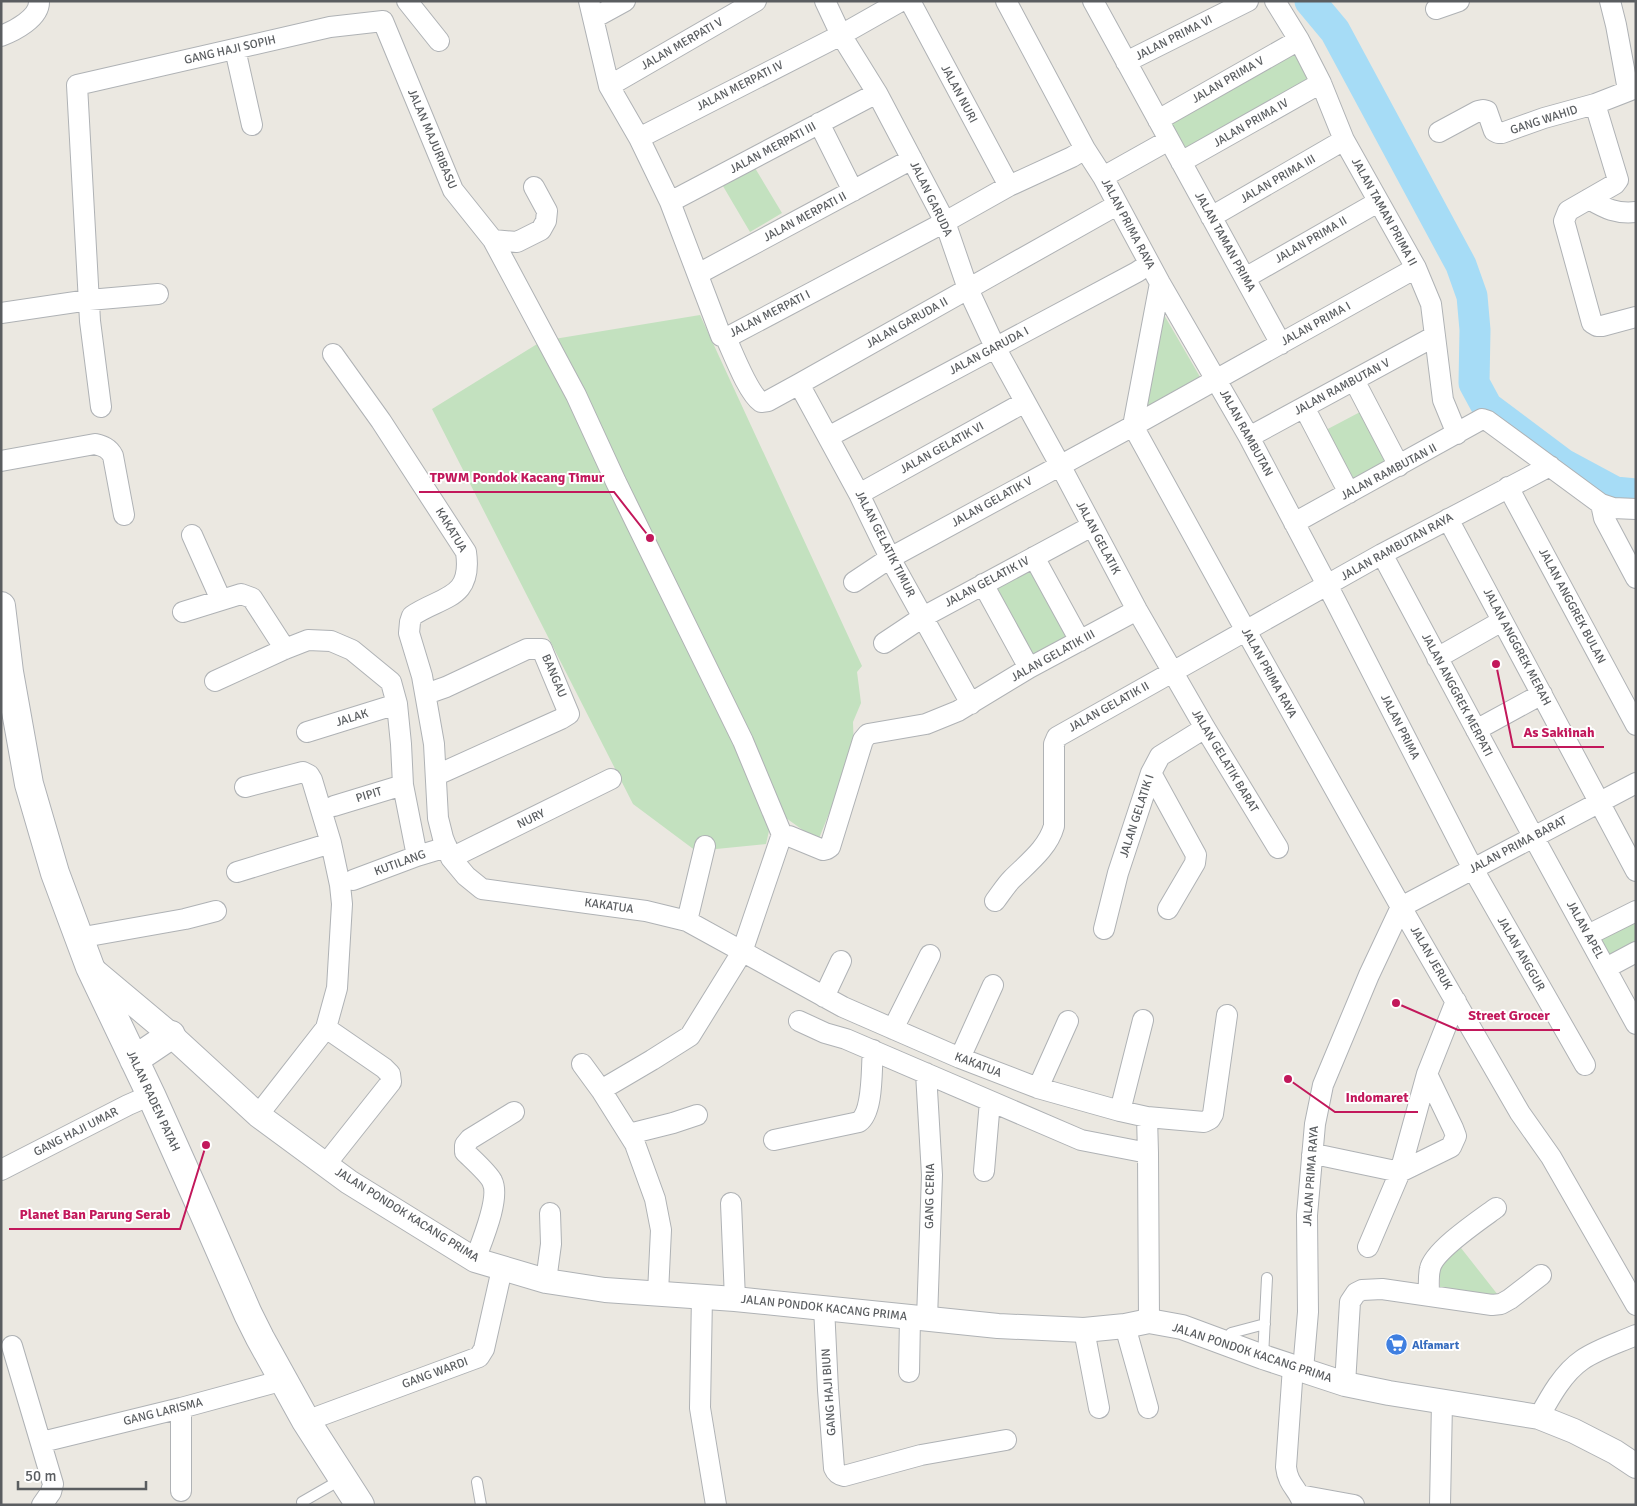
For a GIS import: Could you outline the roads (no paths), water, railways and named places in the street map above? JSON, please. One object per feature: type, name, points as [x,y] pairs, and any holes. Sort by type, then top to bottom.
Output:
[{"type":"main road","name":"JALAN RADEN PATAH","points":[[1,606],[5,672],[29,784],[54,873],[78,938],[151,1095],[248,1314],[306,1421],[360,1505]]},
{"type":"main road","points":[[134,1060],[171,1035]]},
{"type":"street","points":[[1,36],[11,32],[31,18],[39,6],[39,1]]},
{"type":"street","points":[[383,21],[402,1]]},
{"type":"street","points":[[407,1],[439,40]]},
{"type":"street","points":[[591,10],[625,1]]},
{"type":"street","name":"JALAN MERPATI V","points":[[609,86],[756,1]]},
{"type":"street","name":"JALAN GARUDA","points":[[825,1],[841,35],[877,94],[945,222],[968,288],[995,348],[1025,402]]},
{"type":"street","name":"JALAN MERPATI IV","points":[[639,138],[841,35],[901,1]]},
{"type":"street","name":"JALAN NURI","points":[[910,1],[1009,186]]},
{"type":"street","name":"JALAN PRIMA RAYA","points":[[1006,1],[1085,149],[1160,283],[1133,426],[1401,907],[1323,1085],[1315,1124],[1307,1215],[1308,1312],[1298,1368],[1286,1467],[1287,1477],[1301,1500]]},
{"type":"street","name":"JALAN PRIMA VI","points":[[1126,62],[1248,1]]},
{"type":"street","name":"JALAN TAMAN PRIMA II","points":[[1275,1],[1299,40],[1321,83],[1344,140],[1416,268],[1431,304],[1442,400],[1458,434]]},
{"type":"street","points":[[1436,9],[1459,1]]},
{"type":"street","points":[[1610,1],[1632,89]]},
{"type":"street","name":"JALAN TAMAN PRIMA","points":[[1098,3],[1126,62],[1280,344]]},
{"type":"street","name":"JALAN MERPATI I","points":[[591,10],[609,86],[639,138],[670,202],[721,336],[726,338],[1009,186],[1072,157],[1085,149]]},
{"type":"street","name":"GANG HAJI SOPIH","points":[[89,300],[77,85],[330,27],[383,21]]},
{"type":"street","name":"JALAN MAJURIBASU","points":[[383,21],[453,190],[493,240],[576,395],[616,482],[743,742],[783,837]]},
{"type":"street","name":"JALAN PRIMA V","points":[[1158,120],[1299,40]]},
{"type":"street","points":[[235,49],[252,125]]},
{"type":"street","name":"JALAN PRIMA IV","points":[[1181,162],[1321,83]]},
{"type":"street","name":"GANG WAHID","points":[[1439,132],[1483,110],[1487,111],[1494,131],[1498,134],[1544,118],[1595,104],[1632,89]]},
{"type":"street","name":"JALAN MERPATI III","points":[[670,202],[877,94]]},
{"type":"street","points":[[1595,104],[1618,180],[1615,184],[1568,210],[1564,221],[1592,323],[1602,326],[1636,317]]},
{"type":"street","points":[[819,123],[853,191]]},
{"type":"street","points":[[1102,177],[1169,140]]},
{"type":"street","name":"JALAN PRIMA III","points":[[1211,217],[1344,140]]},
{"type":"street","name":"JALAN MERPATI II","points":[[698,274],[912,159]]},
{"type":"street","points":[[493,240],[517,242],[541,230],[546,221],[547,211],[534,188]]},
{"type":"street","points":[[1589,199],[1605,208],[1621,213],[1636,212]]},
{"type":"street","name":"JALAN PRIMA II","points":[[1245,278],[1378,202]]},
{"type":"street","name":"JALAN GARUDA II","points":[[726,338],[756,399],[761,402],[768,401],[1117,205]]},
{"type":"street","name":"JALAN GARUDA I","points":[[828,437],[1149,264]]},
{"type":"street","name":"JALAN PRIMA I","points":[[1133,426],[1416,268]]},
{"type":"street","name":"JALAN RAMBUTAN","points":[[1160,283],[1249,438],[1328,585]]},
{"type":"street","points":[[1,313],[89,300],[158,294]]},
{"type":"street","points":[[89,300],[101,407]]},
{"type":"street","name":"JALAN RAMBUTAN V","points":[[1249,438],[1435,336]]},
{"type":"street","name":"KAKATUA","points":[[333,354],[381,421],[466,552],[468,564],[466,577],[459,589],[452,596],[412,616],[409,633],[410,682],[434,744],[438,818],[436,853],[482,889],[646,911],[688,921],[824,997],[960,1058],[1038,1088],[1146,1117],[1204,1122],[1210,1119],[1213,1114],[1227,1015]]},
{"type":"street","points":[[1354,380],[1399,466]]},
{"type":"street","name":"JALAN GELATIK TIMUR","points":[[799,384],[859,494],[890,558],[971,704]]},
{"type":"street","name":"JALAN GELATIK","points":[[1025,402],[1137,610],[1174,672]]},
{"type":"street","name":"JALAN GELATIK VI","points":[[859,494],[1025,402]]},
{"type":"street","points":[[1304,407],[1349,493]]},
{"type":"street","name":"JALAN RAMBUTAN II","points":[[1294,522],[1458,434],[1482,419],[1488,421],[1550,466]]},
{"type":"street","name":"JALAN GELATIK V","points":[[854,582],[890,558],[1133,426]]},
{"type":"street","points":[[1,460],[95,444],[105,447],[113,456],[124,516]]},
{"type":"street","points":[[1550,466],[1601,504],[1613,508],[1636,509]]},
{"type":"street","name":"JALAN RAMBUTAN RAYA","points":[[1246,631],[1382,554],[1550,466]]},
{"type":"street","name":"JALAN ANGGREK BULAN","points":[[1508,487],[1636,726]]},
{"type":"street","points":[[1601,504],[1604,518],[1636,578]]},
{"type":"street","name":"JALAN ANGGREK MERAH","points":[[1448,519],[1633,860]]},
{"type":"street","name":"JALAN GELATIK IV","points":[[884,643],[923,617],[1092,526]]},
{"type":"street","points":[[192,535],[221,600]]},
{"type":"street","name":"JALAN ANGGREK MERPATI","points":[[1382,554],[1533,836]]},
{"type":"street","points":[[1034,557],[1080,641]]},
{"type":"street","points":[[983,584],[1029,668]]},
{"type":"street","name":"JALAN PRIMA","points":[[1328,585],[1472,869]]},
{"type":"street","points":[[183,612],[241,594],[252,598],[284,649]]},
{"type":"street","name":"JALAN GELATIK III","points":[[783,837],[789,836],[822,850],[830,847],[863,740],[868,734],[926,724],[971,704],[1029,668],[1137,610]]},
{"type":"street","points":[[1437,658],[1502,621]]},
{"type":"street","name":"JALAN GELATIK II","points":[[995,901],[1010,881],[1043,848],[1051,836],[1054,826],[1054,744],[1057,737],[1246,631]]},
{"type":"street","points":[[215,681],[308,640],[331,641],[352,650],[410,682],[397,704],[403,784],[436,853]]},
{"type":"street","name":"BANGAU","points":[[410,682],[446,688],[528,649],[542,649],[569,714],[562,719],[437,775]]},
{"type":"street","name":"JALAN GELATIK BARAT","points":[[1174,672],[1205,728],[1278,848]]},
{"type":"street","points":[[1476,730],[1542,694]]},
{"type":"street","name":"JALAK","points":[[307,732],[397,704]]},
{"type":"street","name":"JALAN GELATIK I","points":[[1104,929],[1118,873],[1151,772],[1160,756],[1205,728]]},
{"type":"street","points":[[245,787],[303,772],[309,775],[331,843],[340,884],[342,904],[337,988],[326,1028],[258,1115]]},
{"type":"street","points":[[1151,772],[1196,855],[1195,862],[1168,909]]},
{"type":"street","name":"NURY","points":[[436,853],[611,779]]},
{"type":"street","name":"JALAN PRIMA BARAT","points":[[1401,907],[1636,783]]},
{"type":"street","name":"PIPIT","points":[[334,806],[403,784]]},
{"type":"street","name":"JALAN APEL","points":[[1533,836],[1636,1024]]},
{"type":"street","points":[[602,1090],[690,1036],[742,952],[780,840],[783,837]]},
{"type":"street","points":[[237,872],[331,843]]},
{"type":"street","points":[[688,921],[705,846]]},
{"type":"street","name":"KUTILANG","points":[[354,880],[436,853]]},
{"type":"street","name":"JALAN ANGGUR","points":[[1472,869],[1585,1065]]},
{"type":"street","name":"JALAN JERUK","points":[[1401,907],[1520,1113],[1550,1157],[1636,1305]]},
{"type":"street","points":[[78,938],[185,919],[216,911]]},
{"type":"street","points":[[1588,935],[1636,911]]},
{"type":"street","points":[[1606,968],[1636,952]]},
{"type":"street","points":[[893,1028],[930,955]]},
{"type":"street","points":[[824,997],[842,961]]},
{"type":"street","name":"JALAN PONDOK KACANG PRIMA","points":[[90,967],[171,1035],[258,1115],[350,1182],[475,1260],[502,1269],[546,1281],[605,1290],[702,1296],[824,1307],[998,1326],[1084,1330],[1125,1326],[1149,1321],[1182,1327],[1344,1384],[1539,1417],[1582,1435],[1615,1452],[1636,1466]]},
{"type":"street","points":[[960,1058],[993,985]]},
{"type":"street","points":[[1368,1247],[1400,1172],[1428,1074],[1456,1002]]},
{"type":"street","points":[[799,1020],[826,1032],[846,1038],[1081,1140],[1148,1153]]},
{"type":"street","points":[[1120,1111],[1142,1020]]},
{"type":"street","points":[[1038,1088],[1068,1021]]},
{"type":"street","points":[[326,1028],[384,1068],[390,1074],[391,1082],[326,1164]]},
{"type":"street","points":[[774,1140],[859,1122],[863,1119],[869,1105],[872,1050]]},
{"type":"street","points":[[582,1064],[602,1090],[635,1144],[655,1199],[661,1230],[658,1293]]},
{"type":"street","name":"GANG CERIA","points":[[909,1372],[919,1318],[932,1175],[926,1073]]},
{"type":"street","points":[[1312,1155],[1400,1172],[1451,1146],[1456,1136],[1428,1074]]},
{"type":"street","name":"GANG HAJI UMAR","points":[[1,1170],[151,1095]]},
{"type":"street","points":[[984,1171],[990,1101]]},
{"type":"street","points":[[475,1260],[490,1219],[495,1192],[492,1181],[465,1152],[465,1145],[470,1139],[514,1112]]},
{"type":"street","points":[[629,1134],[696,1116]]},
{"type":"street","points":[[1146,1117],[1149,1321]]},
{"type":"street","points":[[731,1203],[735,1299]]},
{"type":"street","points":[[1428,1296],[1430,1268],[1433,1260],[1460,1235],[1496,1208]]},
{"type":"street","points":[[546,1281],[551,1244],[550,1213]]},
{"type":"street","name":"GANG WARDI","points":[[306,1421],[479,1357],[484,1349],[502,1269]]},
{"type":"street","points":[[1344,1384],[1350,1302],[1356,1293],[1362,1290],[1382,1289],[1492,1305],[1501,1304],[1541,1275]]},
{"type":"street","points":[[702,1296],[700,1408],[716,1505]]},
{"type":"street","name":"GANG HAJI BIUN","points":[[824,1307],[828,1390],[835,1472],[844,1476],[922,1455],[1006,1440]]},
{"type":"street","points":[[1125,1326],[1148,1408]]},
{"type":"street","points":[[1084,1330],[1099,1408]]},
{"type":"street","points":[[1539,1417],[1551,1395],[1580,1361],[1636,1335]]},
{"type":"street","points":[[12,1346],[53,1484],[51,1492],[42,1505]]},
{"type":"street","name":"GANG LARISMA","points":[[42,1442],[181,1408],[284,1380]]},
{"type":"street","points":[[1440,1505],[1442,1402]]},
{"type":"street","points":[[181,1408],[181,1491]]},
{"type":"street","points":[[1301,1500],[1354,1505]]},
{"type":"lane","points":[[1263,1357],[1267,1278]]},
{"type":"lane","points":[[1226,1343],[1231,1333],[1264,1324]]},
{"type":"lane","points":[[302,1502],[343,1478]]},
{"type":"lane","points":[[477,1482],[481,1505]]},
{"type":"waterway","points":[[1310,1],[1335,31],[1461,265],[1472,296],[1475,330],[1474,383],[1487,407],[1563,464],[1615,492],[1636,494]]},
{"type":"place","name":"TPWM Pondok Kacang Timur","points":[[650,538]]},
{"type":"place","name":"As Sakiinah","points":[[1496,664]]},
{"type":"place","name":"Street Grocer","points":[[1396,1003]]},
{"type":"place","name":"Indomaret","points":[[1288,1079]]},
{"type":"place","name":"Planet Ban Parung Serab","points":[[206,1145]]},
{"type":"place","name":"Alfamart","points":[[1396,1345]]}]
